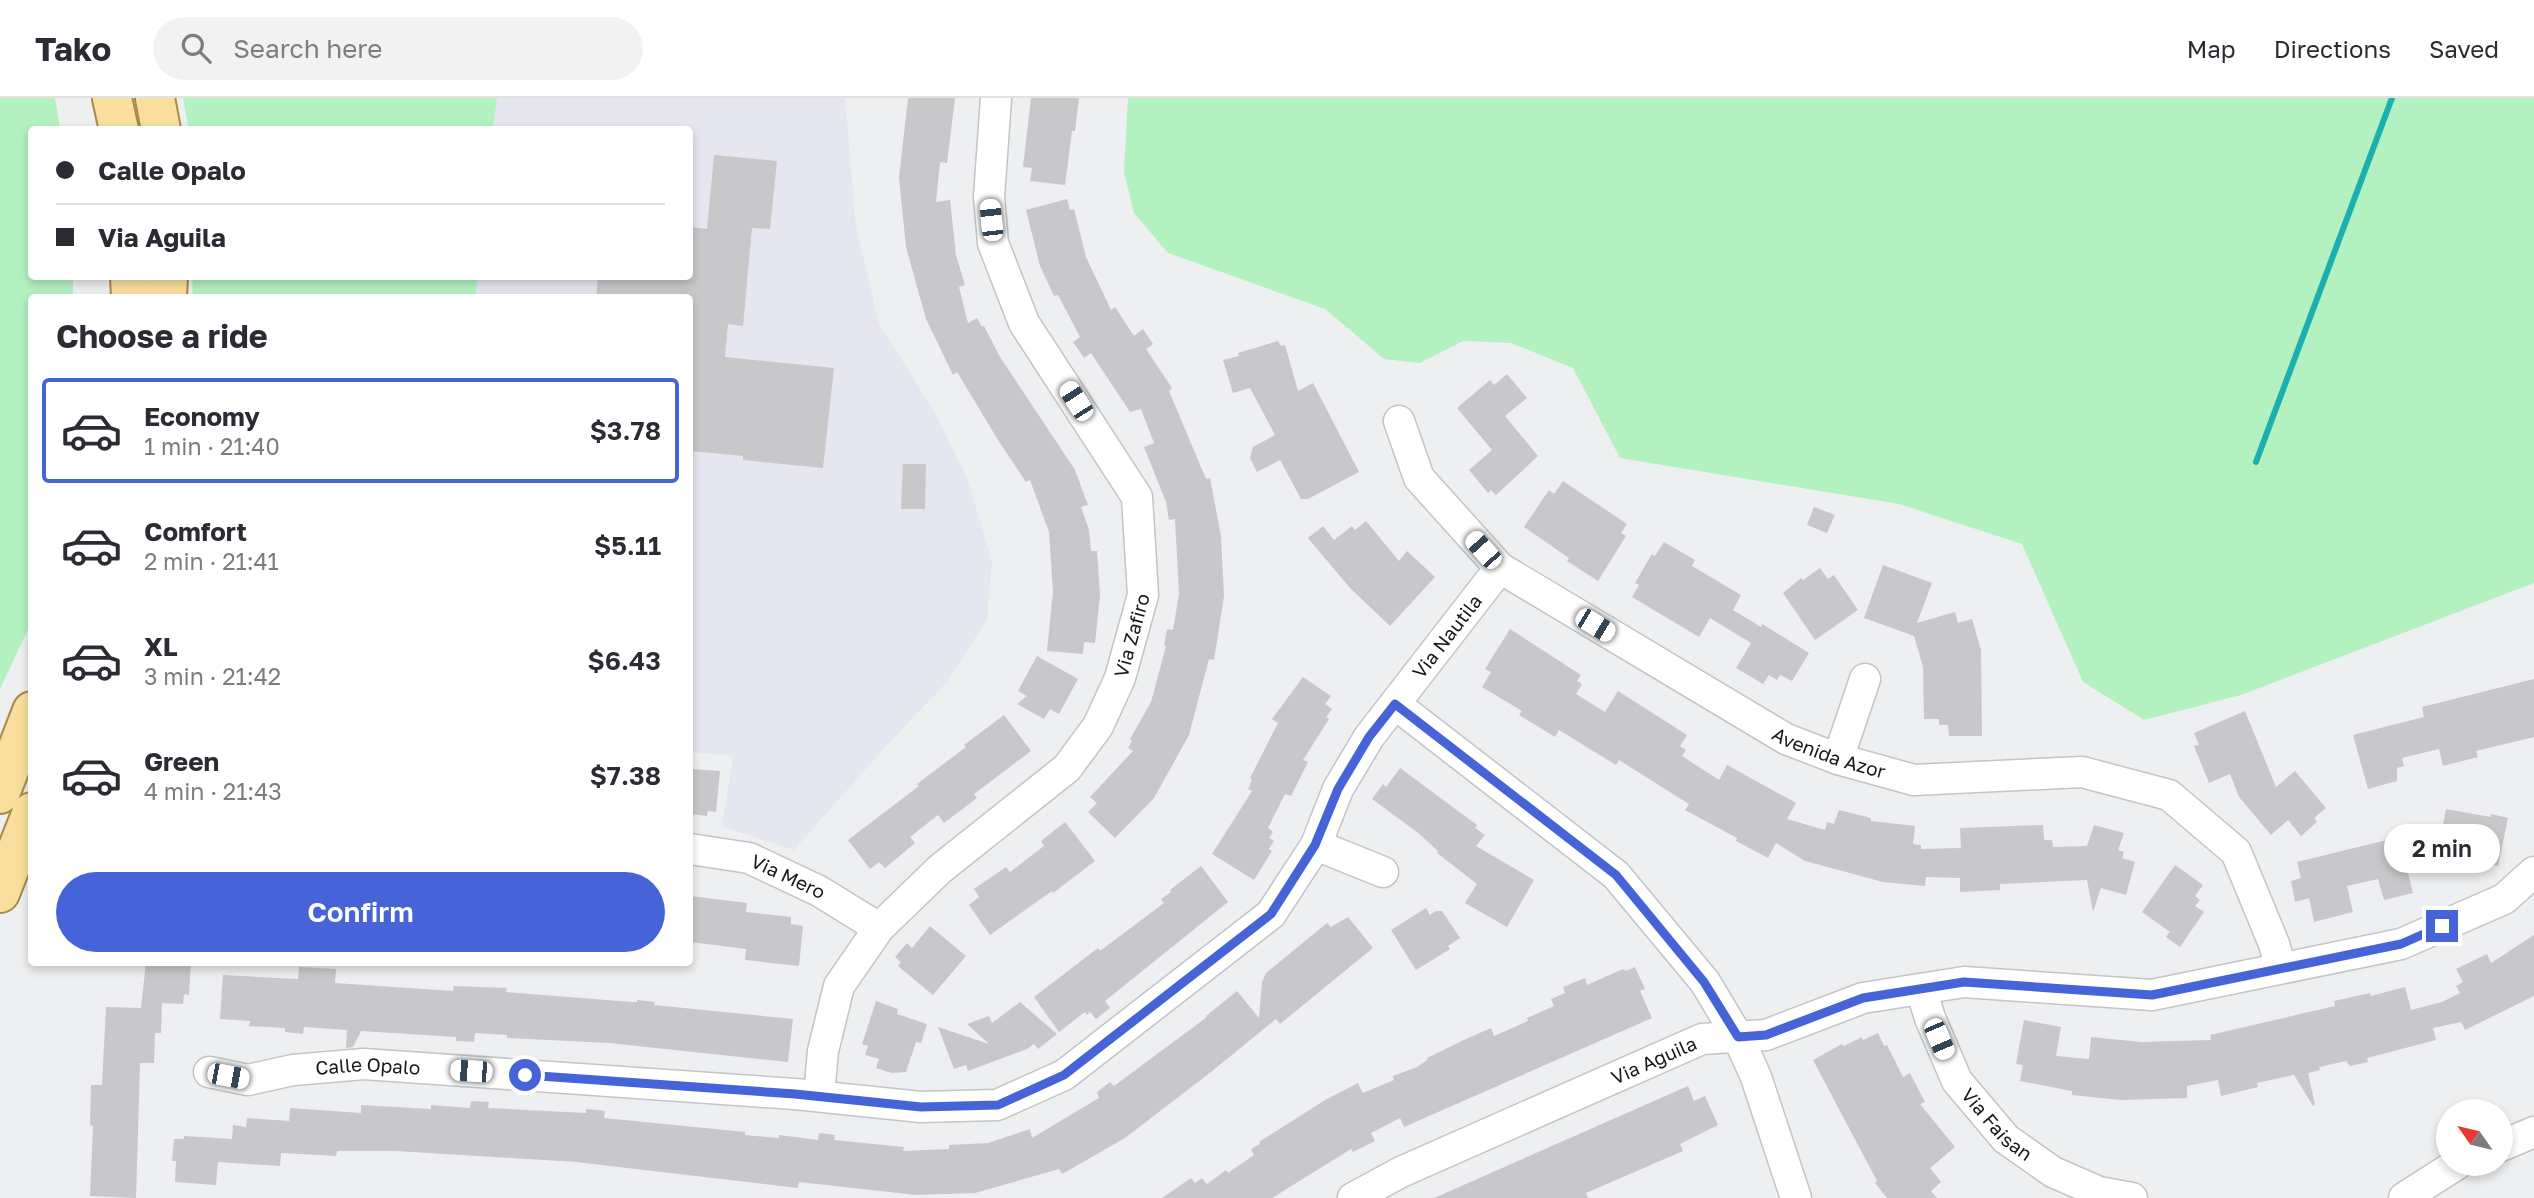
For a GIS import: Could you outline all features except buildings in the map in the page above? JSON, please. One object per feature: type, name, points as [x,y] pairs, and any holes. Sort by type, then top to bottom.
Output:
[{"type":"main road","points":[[112,98],[118,126]]},
{"type":"main road","points":[[155,98],[160,126]]},
{"type":"main road","points":[[0,794],[28,721]]},
{"type":"main road","points":[[0,893],[28,822]]},
{"type":"street","name":"Via Zafiro","points":[[819,1096],[821,1063],[839,986],[879,928],[940,869],[1067,768],[1098,726],[1120,678],[1143,595],[1137,497],[1024,323],[993,243],[989,197],[996,98]]},
{"type":"street","name":"Avenida Azor","points":[[1399,421],[1419,478],[1500,568],[1786,739],[1838,759],[1914,780],[2082,772],[2169,795],[2236,852],[2274,944],[2281,968]]},
{"type":"street","name":"Via Nautila","points":[[1395,704],[1500,568]]},
{"type":"street","points":[[1838,759],[1866,679]]},
{"type":"street","name":"Calle Opalo","points":[[209,1073],[248,1080],[293,1070],[364,1064],[819,1096],[921,1107],[998,1105],[1064,1075],[1271,914],[1315,845],[1338,789],[1369,737],[1395,704]]},
{"type":"street","points":[[1395,704],[1616,875],[1704,982],[1738,1037],[1756,1077],[1797,1198]]},
{"type":"street","points":[[1315,845],[1383,872]]},
{"type":"street","name":"Via Mero","points":[[693,849],[749,858],[819,891],[879,928]]},
{"type":"street","name":"Via Aguila","points":[[1353,1198],[1401,1172],[1702,1039],[1766,1035],[1863,998],[1964,982],[2152,995],[2401,944],[2504,899],[2534,872]]},
{"type":"street","name":"Via Faisan","points":[[1921,989],[1956,1081],[2006,1139],[2053,1172],[2099,1192],[2132,1198]]},
{"type":"street","points":[[2513,1141],[2534,1132]]},
{"type":"street","points":[[2404,1198],[2436,1176]]},
{"type":"shaded area","points":[[497,98],[845,98],[856,226],[879,324],[934,411],[969,483],[992,563],[987,619],[948,681],[794,850],[722,826],[733,756],[693,752],[693,294],[476,294],[478,280],[693,280],[693,126],[493,126]]},
{"type":"green space","points":[[0,98],[55,98],[60,126],[28,126],[28,280],[73,280],[73,294],[28,294],[28,629],[0,689]]},
{"type":"green space","points":[[183,98],[497,98],[493,126],[188,126]]},
{"type":"green space","points":[[1128,98],[2534,98],[2534,583],[2241,695],[2144,720],[2083,682],[2022,544],[1899,504],[1620,458],[1573,368],[1511,343],[1463,341],[1420,363],[1384,359],[1325,309],[1168,253],[1134,213],[1124,172]]},
{"type":"green space","points":[[192,280],[478,280],[476,294],[193,294]]},
{"type":"waterway","points":[[2256,462],[2392,98]]},
{"type":"route","points":[[525,1075],[795,1094],[921,1107],[998,1105],[1064,1075],[1271,914],[1315,845],[1338,789],[1369,737],[1395,704],[1616,875],[1704,982],[1738,1037],[1766,1035],[1863,998],[1964,982],[2152,995],[2401,944],[2442,926]]}]
